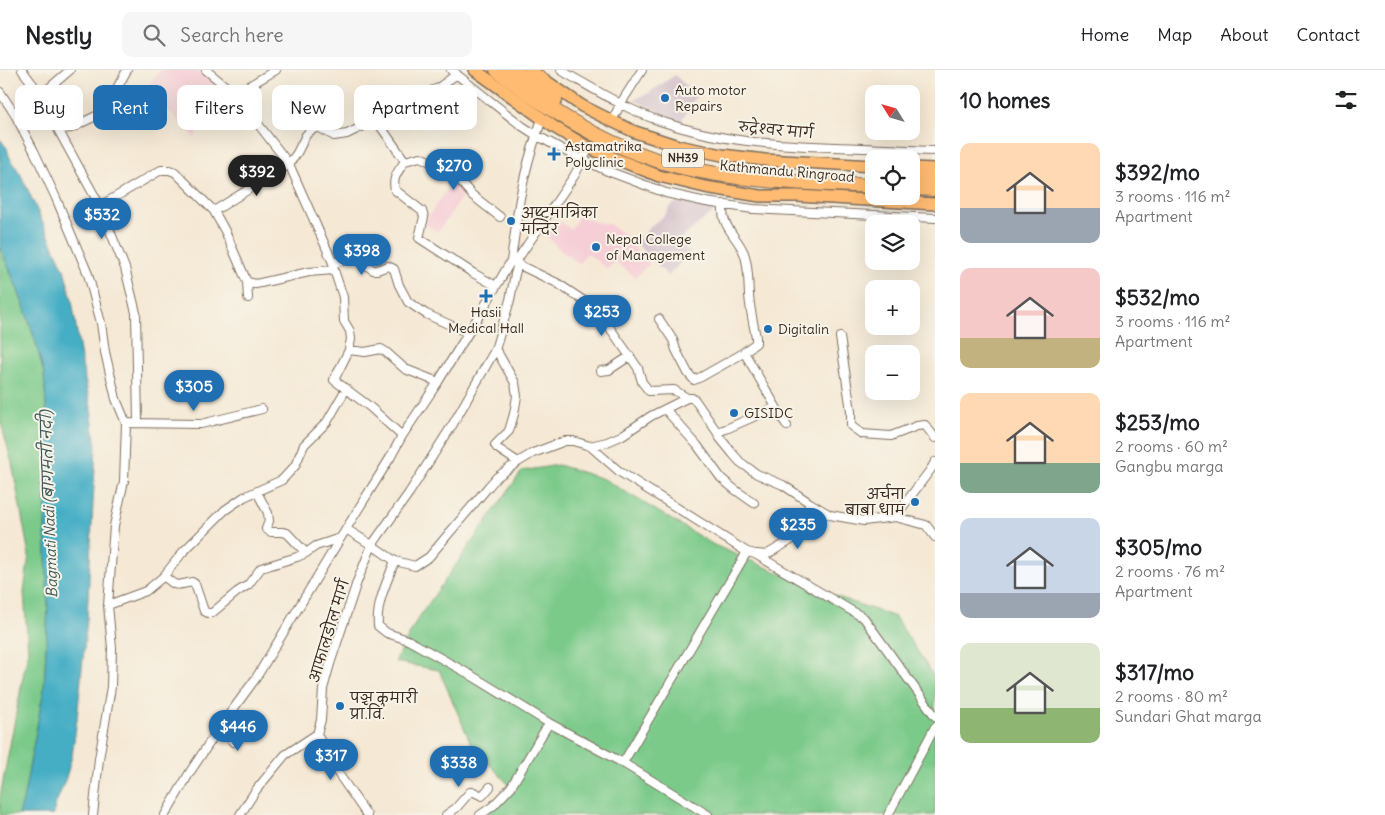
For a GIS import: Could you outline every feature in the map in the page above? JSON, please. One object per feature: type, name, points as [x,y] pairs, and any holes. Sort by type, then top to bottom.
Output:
[{"type":"highway","name":"Kathmandu Ringroad","points":[[497,70],[545,104],[585,128],[638,153],[676,166],[761,180],[865,186]]},
{"type":"highway","name":"Kathmandu Ringroad","points":[[513,70],[560,104],[601,127],[635,142],[681,157],[715,165],[764,171],[865,177]]},
{"type":"highway","points":[[920,179],[935,180]]},
{"type":"highway","points":[[920,189],[935,190]]},
{"type":"main road","points":[[475,70],[542,119],[590,148],[659,176],[729,192],[760,196],[797,196],[935,204]]},
{"type":"main road","points":[[530,70],[582,106],[612,122],[665,142],[722,155],[765,160],[865,166]]},
{"type":"main road","points":[[920,168],[935,169]]},
{"type":"street","points":[[22,70],[33,85]]},
{"type":"street","points":[[51,85],[70,70]]},
{"type":"street","points":[[83,122],[104,112],[127,70]]},
{"type":"street","points":[[206,70],[224,85]]},
{"type":"street","name":"रुद्रेश्वर मार्ग","points":[[561,70],[635,111],[686,129],[723,138],[778,145],[935,151]]},
{"type":"street","points":[[612,122],[621,103],[642,70]]},
{"type":"street","points":[[248,85],[271,71]]},
{"type":"street","points":[[441,85],[454,72],[536,135],[605,170],[666,193],[706,202],[778,211],[935,218]]},
{"type":"street","points":[[0,92],[14,113],[56,198],[88,274],[102,323],[105,352],[116,399],[126,423],[124,481],[114,526],[108,605],[112,648],[111,687],[99,759],[93,815]]},
{"type":"street","name":"आफालडोल मार्ग","points":[[317,734],[321,720],[323,689],[330,664],[357,582],[372,545],[453,424],[494,350],[510,300],[515,274],[516,225],[520,200],[536,135],[542,119]]},
{"type":"street","points":[[214,211],[289,164],[310,130],[318,127],[334,136],[347,134],[355,130]]},
{"type":"street","points":[[58,130],[100,206],[125,268],[136,313],[138,423]]},
{"type":"street","points":[[262,130],[289,164],[334,266],[343,297],[344,321],[350,331],[351,339],[349,350],[334,380],[370,407],[402,436]]},
{"type":"street","points":[[383,130],[405,161]]},
{"type":"street","points":[[165,815],[190,772],[256,678],[402,436],[438,382],[496,286],[538,230],[590,148]]},
{"type":"street","points":[[496,286],[419,238],[424,217],[422,211],[395,190],[394,179],[405,161],[420,157],[444,168],[460,181],[472,195],[500,217]]},
{"type":"street","points":[[100,206],[161,170],[175,172],[214,211],[225,231],[247,282],[248,298]]},
{"type":"street","points":[[659,320],[673,340],[688,373],[694,380],[701,378],[756,343],[749,300],[746,260],[743,251],[726,225],[723,204]]},
{"type":"street","points":[[516,225],[538,230]]},
{"type":"street","points":[[247,282],[256,284],[334,266],[354,258],[373,270],[388,266],[394,269],[399,285],[408,302],[426,314],[468,333]]},
{"type":"street","points":[[515,263],[557,282],[588,303],[603,318],[630,356],[638,368],[642,382],[649,391],[674,390],[687,398],[695,400],[725,444],[740,462],[757,474],[774,480],[830,515],[864,522],[895,517],[926,525],[935,537]]},
{"type":"street","points":[[840,337],[851,411],[851,426],[862,434],[891,436],[917,426],[925,425],[935,438]]},
{"type":"street","points":[[349,350],[365,352],[381,349],[405,369],[438,382]]},
{"type":"street","points":[[494,350],[510,372],[518,396],[509,431],[495,445],[518,462]]},
{"type":"street","points":[[744,352],[787,426]]},
{"type":"street","points":[[601,371],[609,370],[630,356]]},
{"type":"street","points":[[108,605],[146,591],[164,576],[182,553],[226,510],[244,497],[282,480],[295,466],[304,445],[327,422],[346,389]]},
{"type":"street","points":[[590,446],[621,436],[651,416],[687,398]]},
{"type":"street","points":[[717,432],[776,406]]},
{"type":"street","points":[[126,423],[201,424],[262,409]]},
{"type":"street","points":[[665,410],[697,445],[721,478],[754,503]]},
{"type":"street","points":[[346,529],[395,561],[415,566],[429,557],[489,486],[518,462],[565,442],[574,441],[590,446],[620,472],[751,553],[864,618],[935,716]]},
{"type":"street","points":[[895,517],[935,462]]},
{"type":"street","points":[[257,492],[268,513],[269,521],[266,529],[271,532],[287,533],[306,553]]},
{"type":"street","points":[[751,553],[766,556],[793,540],[799,531],[810,503]]},
{"type":"street","points":[[164,576],[173,584],[178,585],[192,582],[195,584],[204,611],[212,613],[248,585],[261,568],[298,557],[316,546],[340,538]]},
{"type":"street","points":[[623,763],[751,553]]},
{"type":"street","points":[[395,561],[379,604],[377,614],[378,626],[387,633],[408,640],[469,674],[549,723],[623,763],[708,815]]},
{"type":"street","points":[[480,815],[493,806],[511,788],[549,723]]},
{"type":"street","points":[[220,727],[233,742],[259,724]]},
{"type":"street","points":[[888,815],[935,727]]},
{"type":"street","points":[[240,815],[256,790],[286,755],[317,734],[333,766],[367,815]]},
{"type":"street","points":[[446,815],[456,808],[470,792],[482,796],[490,787]]},
{"type":"shaded area","points":[[161,70],[197,70],[219,85],[177,85],[177,120],[167,109],[167,85],[148,85]]},
{"type":"shaded area","name":"Auto motor Repairs","points":[[675,75],[696,97],[681,121],[633,100],[649,93]]},
{"type":"shaded area","points":[[187,130],[198,130],[195,138]]},
{"type":"shaded area","points":[[452,182],[465,192],[438,232],[424,223]]},
{"type":"shaded area","points":[[681,199],[714,211],[678,241],[690,253],[668,276],[636,243],[653,224],[665,215],[670,207]]},
{"type":"shaded area","name":"Nepal College of Management","points":[[579,216],[609,224],[634,241],[631,244],[650,263],[635,277],[616,262],[607,269],[587,253],[579,264],[546,236],[555,219],[571,229]]},
{"type":"green space","points":[[0,246],[24,306],[36,343],[44,374],[47,419],[45,529],[48,605],[44,689],[19,815],[0,815],[0,797],[28,651],[24,592],[29,555],[12,463],[0,419]]},
{"type":"green space","points":[[558,465],[604,479],[714,545],[829,594],[895,617],[935,678],[935,815],[486,815],[512,788],[472,746],[439,670],[395,662],[417,620],[522,471]]},
{"type":"water","name":"Bagmati Nadi (बागमती नदी)","points":[[0,139],[7,148],[9,156],[21,175],[64,269],[72,300],[96,447],[87,619],[77,719],[72,756],[55,806],[54,815],[19,815],[44,689],[48,605],[45,529],[47,419],[44,374],[36,343],[24,306],[0,246]]},
{"type":"place","name":"Auto motor Repairs","points":[[665,98]]},
{"type":"place","name":"Astamatrika Polyclinic","points":[[554,154]]},
{"type":"place","name":"अष्टमात्रिका मन्दिर","points":[[511,221]]},
{"type":"place","name":"Nepal College of Management","points":[[596,247]]},
{"type":"place","name":"Hasii Medical Hall","points":[[486,296]]},
{"type":"place","name":"Digitalin","points":[[768,329]]},
{"type":"place","name":"GISIDC","points":[[734,413]]},
{"type":"place","name":"अर्चना बाबा धाम","points":[[915,502]]},
{"type":"place","name":"पञ्च कुमारी प्रा.वि.","points":[[340,706]]}]
